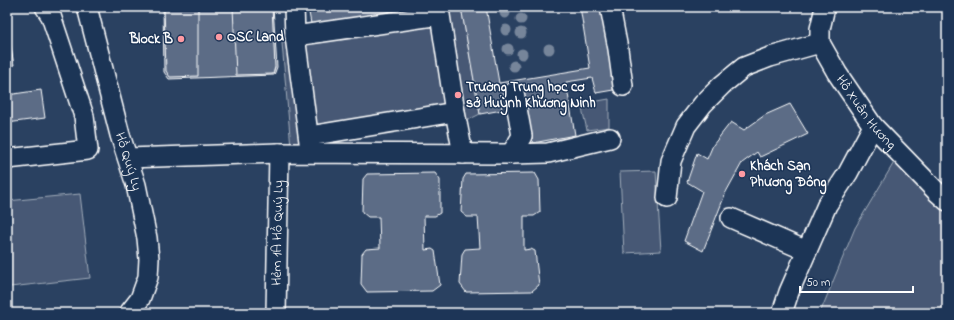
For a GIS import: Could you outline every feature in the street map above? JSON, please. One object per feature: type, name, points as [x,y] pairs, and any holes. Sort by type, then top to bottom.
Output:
[{"type":"street","points":[[7,159],[88,150],[84,116],[51,16],[45,7]]},
{"type":"street","name":"Hồ Quý Ly","points":[[87,7],[143,218],[149,259],[148,277],[140,299],[130,313]]},
{"type":"street","points":[[294,7],[310,145]]},
{"type":"street","points":[[610,7],[623,86]]},
{"type":"street","points":[[667,198],[671,161],[686,126],[703,104],[722,85],[744,67],[770,57],[820,44],[820,29],[825,7]]},
{"type":"street","points":[[298,36],[440,15],[463,154]]},
{"type":"street","name":"Hồ Xuân Hương","points":[[820,44],[837,73],[873,126],[947,201]]},
{"type":"street","points":[[511,154],[522,136],[514,92]]},
{"type":"street","points":[[128,158],[279,154],[310,145],[455,112]]},
{"type":"street","points":[[782,313],[826,204],[848,173],[873,126]]},
{"type":"street","points":[[310,145],[463,154],[511,154],[548,153],[610,138]]},
{"type":"street","name":"Hẻm 1A Hồ Quý Ly","points":[[276,313],[279,154]]},
{"type":"street","points":[[731,218],[807,251]]},
{"type":"shaded area","points":[[401,7],[461,7],[480,114],[466,121],[445,10],[405,15]]},
{"type":"shaded area","points":[[433,20],[449,104],[319,127],[315,122],[304,50],[306,42]]},
{"type":"shaded area","points":[[294,42],[306,144],[291,147],[282,43]]},
{"type":"shaded area","points":[[609,99],[609,127],[587,130],[581,104]]},
{"type":"shaded area","points":[[902,149],[947,188],[947,313],[820,313],[855,228]]},
{"type":"shaded area","points":[[656,171],[661,251],[624,253],[620,172]]},
{"type":"shaded area","points":[[80,194],[90,278],[10,287],[7,264],[7,201]]},
{"type":"building","name":"OSC Land","points":[[163,7],[273,7],[277,67],[274,75],[169,79],[164,72]]},
{"type":"building","name":"Block B","points":[[164,7],[198,7],[198,76],[170,77],[166,71]]},
{"type":"building","points":[[233,7],[272,7],[275,67],[273,74],[236,75]]},
{"type":"building","points":[[308,7],[395,7],[397,17],[312,29]]},
{"type":"building","points":[[461,7],[486,7],[499,83],[590,68],[580,7],[605,7],[619,89],[596,93],[592,78],[566,82],[575,135],[533,143],[523,90],[500,95],[502,110],[480,114]]},
{"type":"building","points":[[7,25],[14,65],[7,66]]},
{"type":"building","points":[[41,90],[45,118],[7,123],[7,95]]},
{"type":"building","points":[[790,104],[808,134],[760,157],[757,152],[742,163],[726,192],[703,251],[684,241],[702,191],[687,182],[697,153],[707,159],[713,145],[731,122],[744,130],[765,115]]},
{"type":"building","points":[[435,173],[440,180],[440,213],[435,216],[424,216],[425,250],[432,249],[435,251],[440,285],[432,291],[367,292],[361,284],[362,254],[366,249],[380,248],[379,217],[368,217],[362,212],[363,179],[367,174]]},
{"type":"building","points":[[535,173],[539,180],[540,212],[534,216],[524,216],[524,250],[531,249],[535,251],[539,285],[532,291],[466,292],[460,284],[462,254],[465,249],[480,248],[478,217],[467,217],[461,212],[463,179],[466,174]]},
{"type":"place","name":"OSC Land","points":[[219,37]]},
{"type":"place","name":"Block B","points":[[181,39]]},
{"type":"place","name":"Trường Trung học cơ sở Huỳnh Khương Ninh","points":[[458,95]]},
{"type":"place","name":"Khách Sạn Phương Đông","points":[[742,174]]}]
